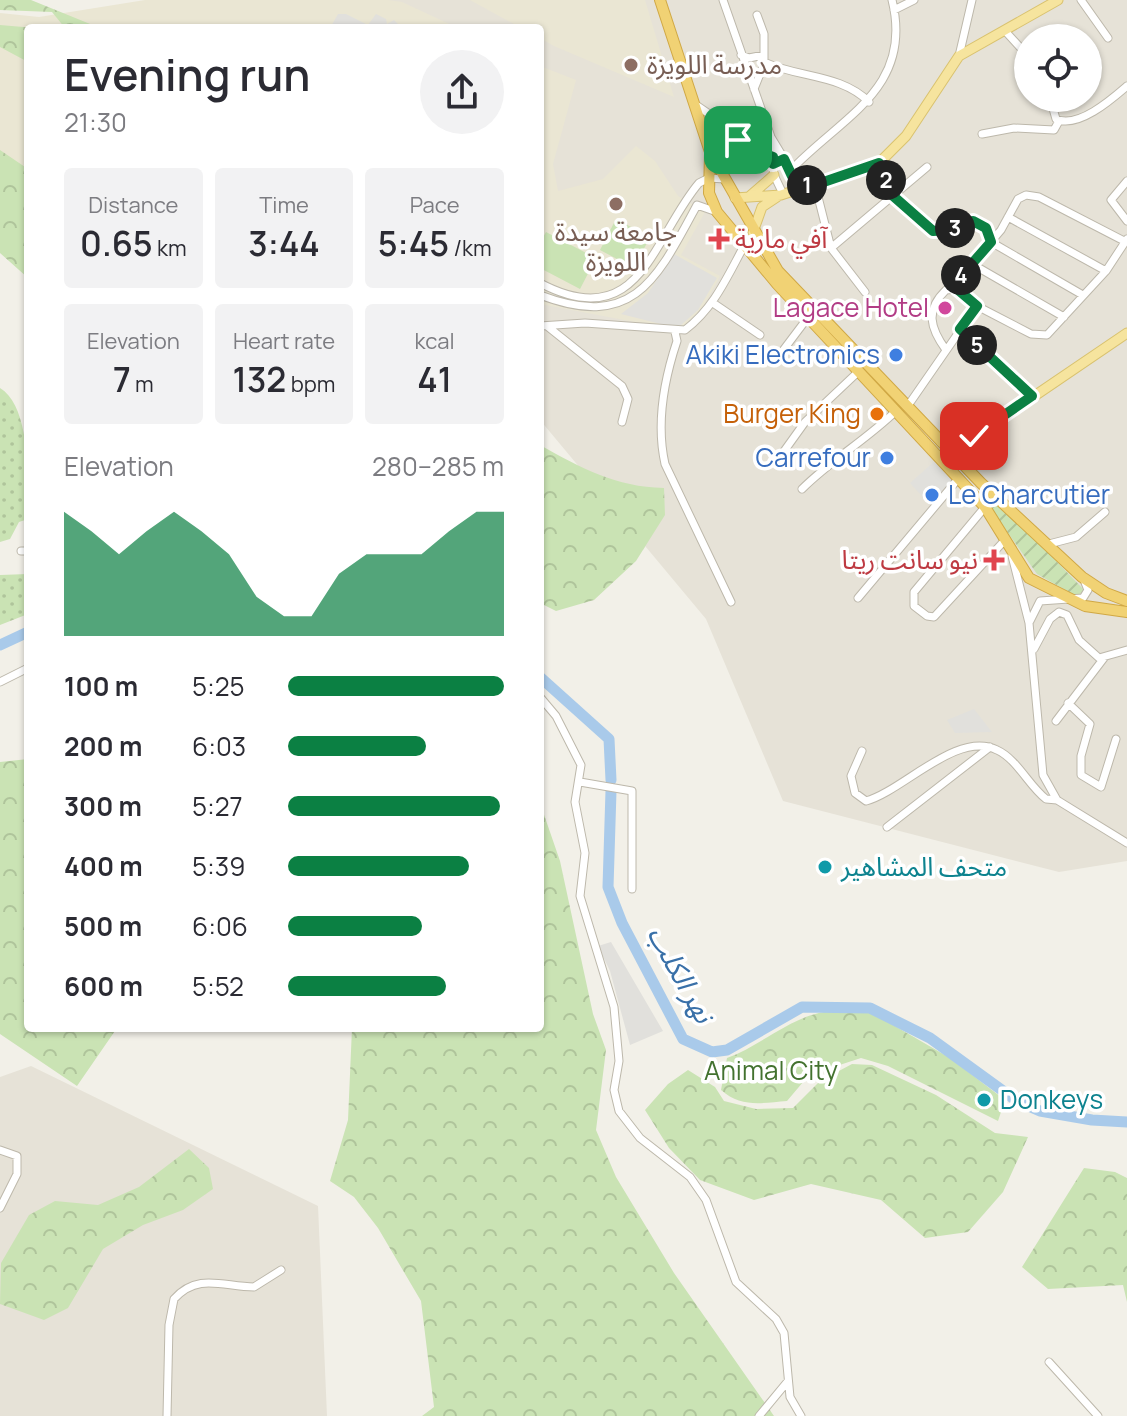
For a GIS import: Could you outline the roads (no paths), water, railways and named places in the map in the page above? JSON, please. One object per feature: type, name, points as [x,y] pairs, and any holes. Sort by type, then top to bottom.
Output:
[{"type":"highway","points":[[660,0],[710,152],[778,271],[985,507],[1029,578],[1066,598],[1091,607],[1127,612]]},
{"type":"highway","points":[[710,152],[710,200],[717,212],[744,246],[859,371],[941,442],[1082,577],[1106,593],[1127,601]]},
{"type":"main road","points":[[735,198],[785,193],[879,163],[906,136],[959,56],[1058,0]]},
{"type":"main road","points":[[749,197],[773,165]]},
{"type":"main road","points":[[792,173],[812,186]]},
{"type":"main road","points":[[753,232],[762,207],[785,193]]},
{"type":"main road","points":[[958,461],[963,448],[977,435],[1127,333]]},
{"type":"main road","points":[[941,442],[977,435]]},
{"type":"street","points":[[723,0],[771,137],[792,173]]},
{"type":"street","points":[[785,193],[792,173],[807,153],[869,102],[890,67],[892,0]]},
{"type":"street","points":[[894,10],[914,0]]},
{"type":"street","points":[[959,56],[972,0]]},
{"type":"street","points":[[1081,0],[1108,38]]},
{"type":"street","points":[[754,89],[765,42],[757,15]]},
{"type":"street","points":[[1006,32],[1014,41]]},
{"type":"street","points":[[741,55],[782,70],[849,86],[869,102]]},
{"type":"street","points":[[749,71],[762,61]]},
{"type":"street","points":[[1059,121],[1071,121],[1102,106],[1127,86]]},
{"type":"street","points":[[694,104],[773,165]]},
{"type":"street","points":[[1055,112],[1059,121]]},
{"type":"street","points":[[982,134],[1014,128],[1053,131],[1059,121]]},
{"type":"street","points":[[771,137],[773,165],[785,193]]},
{"type":"street","points":[[773,165],[807,153]]},
{"type":"street","points":[[879,163],[892,195],[934,232],[978,222],[986,228],[991,242],[1081,294]]},
{"type":"street","points":[[831,248],[927,167]]},
{"type":"street","points":[[544,285],[557,291],[589,297],[626,285],[648,267],[691,192],[709,178],[725,179]]},
{"type":"street","points":[[1127,181],[1111,200],[1127,221]]},
{"type":"street","points":[[812,186],[831,248],[865,292]]},
{"type":"street","points":[[691,192],[697,205],[717,212]]},
{"type":"street","points":[[946,350],[934,331],[930,310],[946,290],[957,289],[977,306],[1038,335],[1051,332],[1081,294],[1106,271],[1126,240],[1030,195],[1018,199],[991,242],[957,279],[957,289]]},
{"type":"street","points":[[544,296],[559,302],[604,308],[629,300],[653,279],[697,205]]},
{"type":"street","points":[[1008,217],[1106,271]]},
{"type":"street","points":[[544,326],[585,323],[675,332],[691,325],[713,303],[744,246]]},
{"type":"street","points":[[972,264],[1064,317]]},
{"type":"street","points":[[626,285],[623,292],[629,300]]},
{"type":"street","points":[[713,303],[760,335]]},
{"type":"street","points":[[802,489],[832,459],[875,431],[901,409],[977,306]]},
{"type":"street","points":[[775,361],[809,316]]},
{"type":"street","points":[[544,327],[618,381],[627,395],[622,422]]},
{"type":"street","points":[[960,329],[1032,396]]},
{"type":"street","points":[[675,332],[677,341],[666,385],[661,445],[665,464],[731,602]]},
{"type":"street","points":[[782,454],[805,422],[859,371]]},
{"type":"street","points":[[858,598],[958,479]]},
{"type":"street","points":[[985,507],[914,592],[914,606],[927,616],[934,617],[1008,543]]},
{"type":"street","points":[[1049,544],[1076,537],[1105,512]]},
{"type":"street","points":[[1008,543],[1029,623],[1041,769],[1057,800]]},
{"type":"street","points":[[1029,623],[1032,610],[1040,601],[1086,596],[1088,586],[1082,577]]},
{"type":"street","points":[[1033,651],[1050,619],[1062,612],[1069,618],[1085,647],[1104,658]]},
{"type":"street","points":[[1056,721],[1104,658],[1127,650]]},
{"type":"street","points":[[0,682],[24,670]]},
{"type":"street","points":[[544,701],[578,757],[582,770],[575,802],[585,853],[580,896],[614,1007],[619,1061],[614,1090],[619,1111],[640,1138],[690,1177],[706,1200],[736,1282],[776,1319],[784,1333],[790,1397],[801,1416]]},
{"type":"street","points":[[1068,703],[1090,724],[1081,756],[1081,775],[1112,792]]},
{"type":"street","points":[[1101,787],[1116,739]]},
{"type":"street","points":[[887,827],[990,747]]},
{"type":"street","points":[[862,751],[851,776],[855,793],[866,801],[882,797],[945,754],[990,747],[1001,752],[1046,799],[1057,800],[1127,843]]},
{"type":"street","points":[[580,782],[632,791],[632,889]]},
{"type":"street","points":[[0,1150],[17,1156],[19,1165],[0,1208]]},
{"type":"street","points":[[167,1416],[169,1325],[174,1299],[197,1283],[223,1282],[254,1287],[281,1270]]},
{"type":"street","points":[[1049,1362],[1098,1416]]},
{"type":"street","points":[[759,1416],[788,1381]]},
{"type":"waterway","name":"نهر الكلب","points":[[0,645],[24,634]]},
{"type":"waterway","name":"نهر الكلب","points":[[544,681],[609,739],[611,780]]},
{"type":"waterway","name":"نهر الكلب","points":[[611,791],[608,887],[622,923],[683,1039],[712,1052],[727,1050],[802,1007],[870,1008],[930,1038],[1017,1101],[1040,1111],[1092,1120],[1127,1122]]},
{"type":"place","name":"مدرسة اللويزة","points":[[631,65]]},
{"type":"place","name":"جامعة سيدة اللويزة","points":[[616,204]]},
{"type":"place","name":"آفي مارية","points":[[719,239]]},
{"type":"place","name":"Lagace Hotel","points":[[945,308]]},
{"type":"place","name":"Akiki Electronics","points":[[896,355]]},
{"type":"place","name":"Burger King","points":[[877,414]]},
{"type":"place","name":"Carrefour","points":[[887,458]]},
{"type":"place","name":"Le Charcutier","points":[[932,495]]},
{"type":"place","name":"نيو سانت ريتا","points":[[994,560]]},
{"type":"place","name":"متحف المشاهير","points":[[825,867]]},
{"type":"place","name":"Donkeys","points":[[984,1100]]},
{"type":"park label","name":"Animal City","points":[[771,1071]]}]
